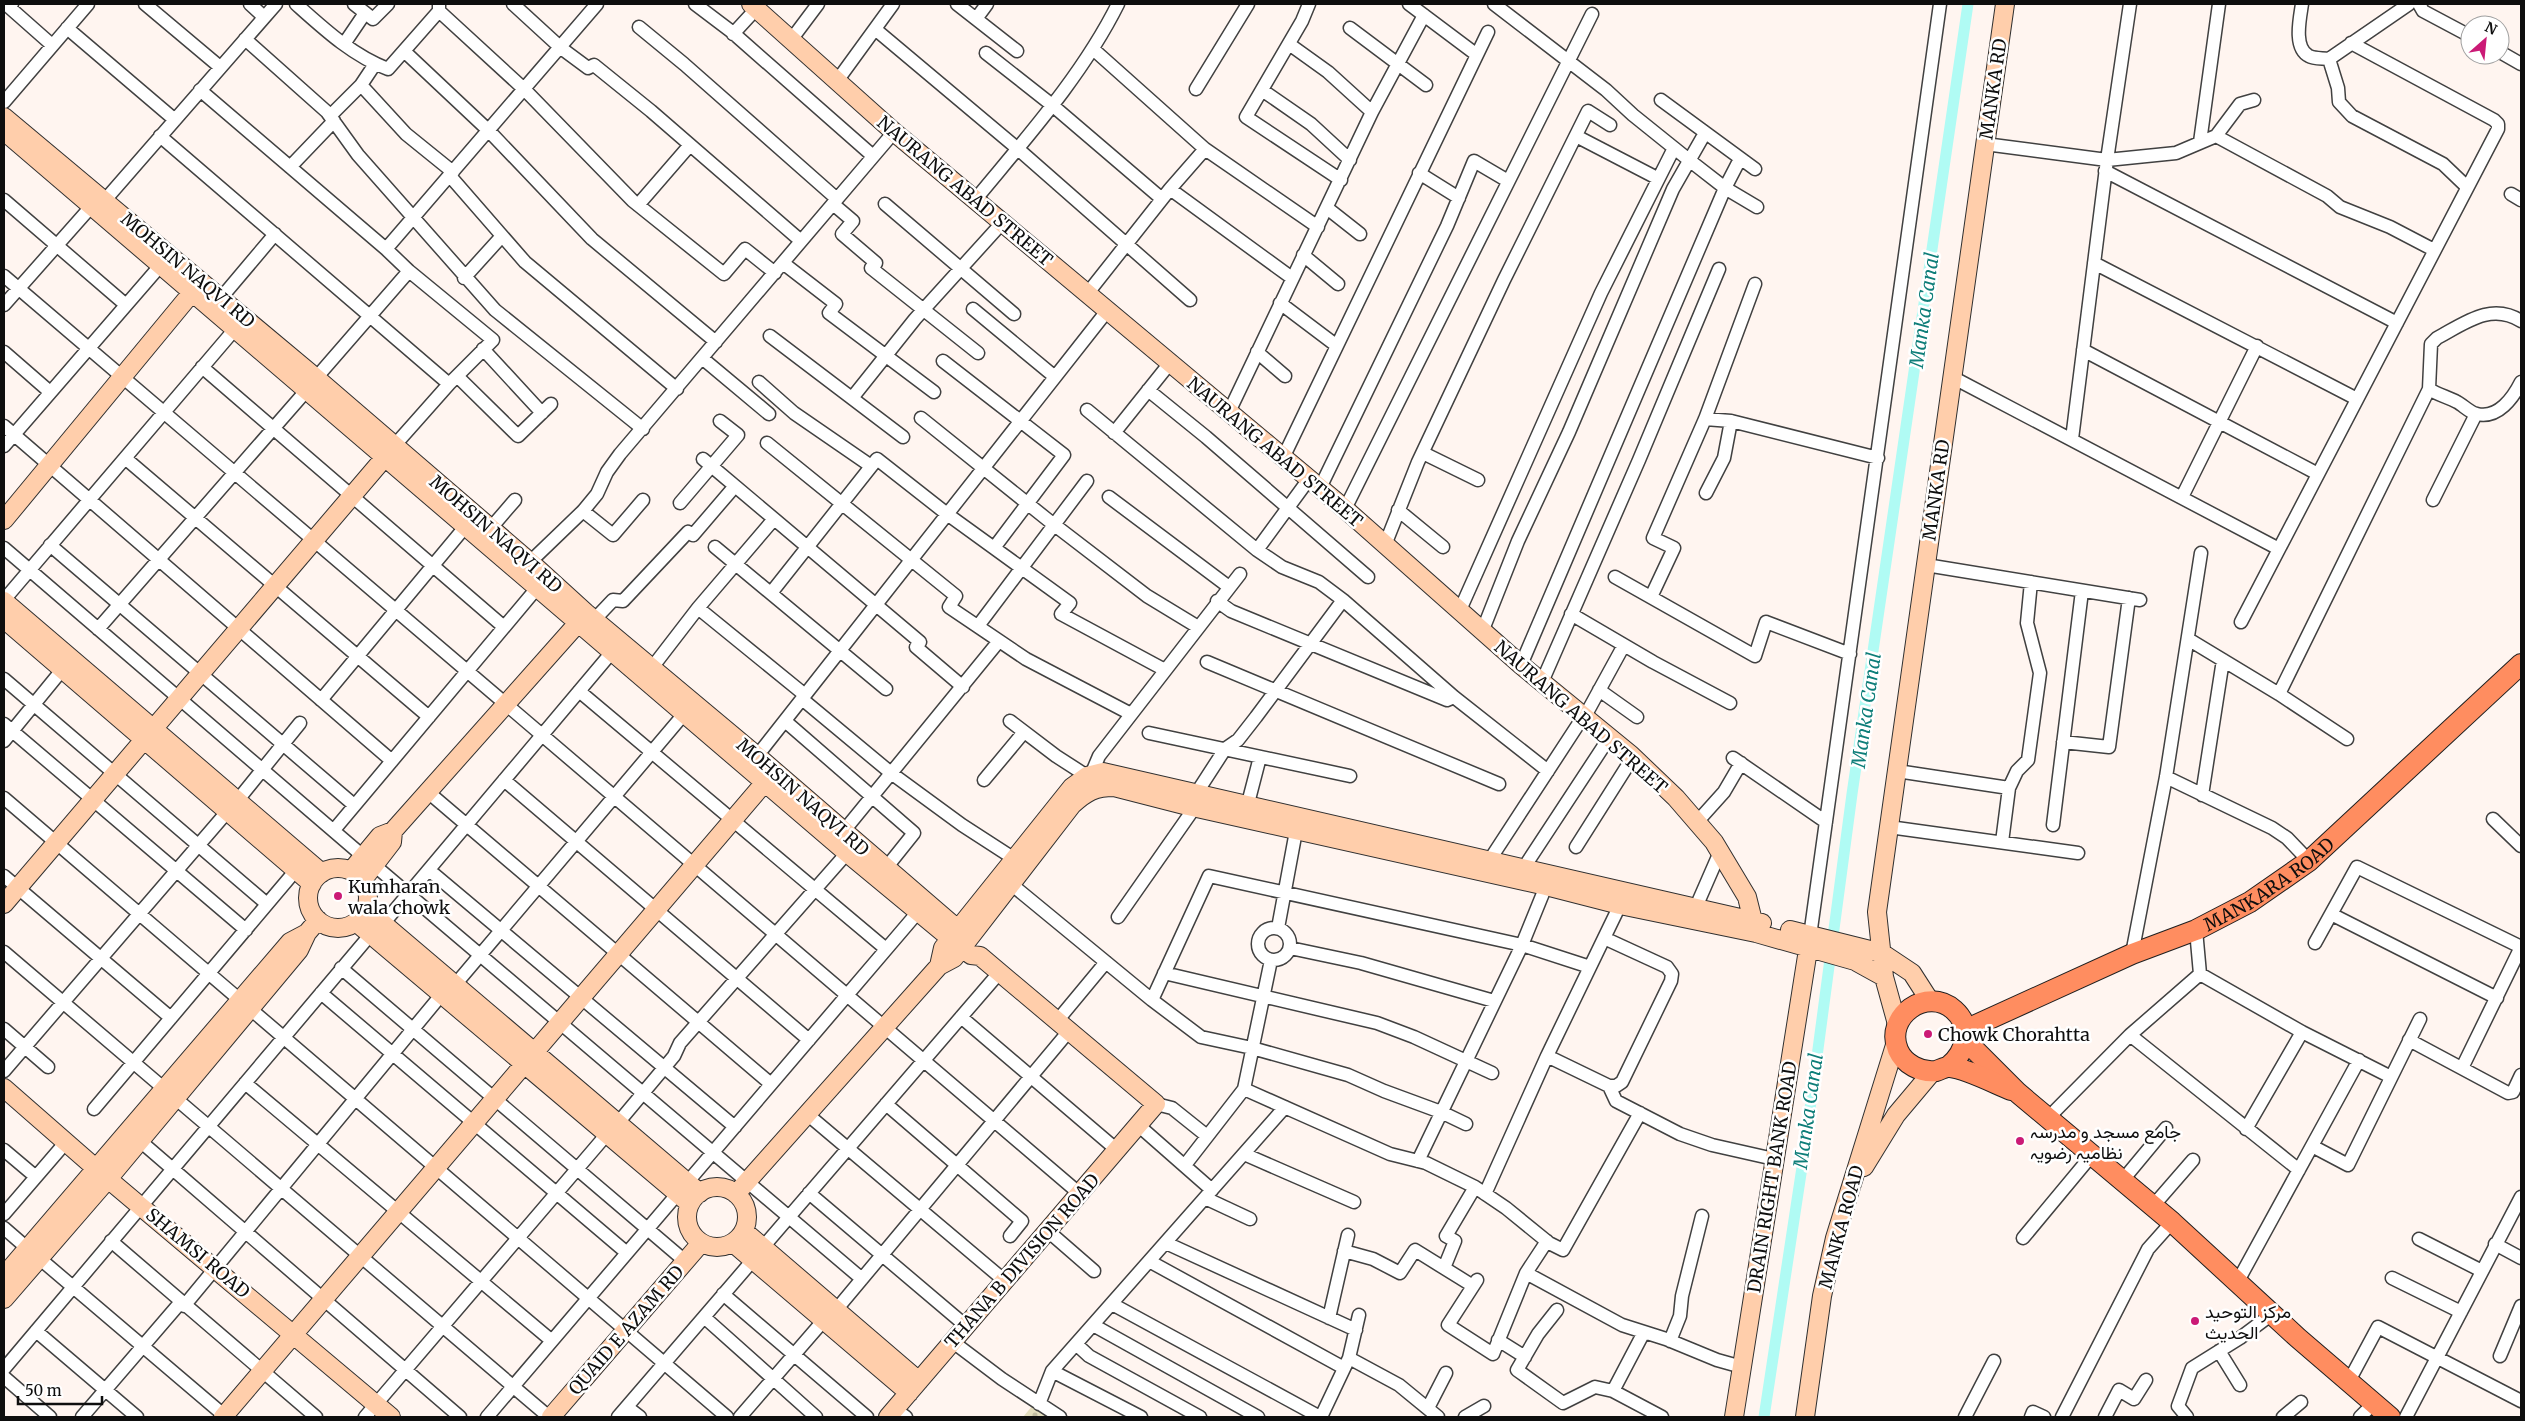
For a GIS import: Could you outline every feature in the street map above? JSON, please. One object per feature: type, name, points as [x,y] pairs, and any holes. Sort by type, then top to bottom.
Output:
[{"type":"main road","name":"MANKARA ROAD","points":[[1965,1035],[2132,954],[2196,930],[2250,902],[2309,861],[2518,672]]},
{"type":"main road","points":[[2018,1093],[1941,1069],[1913,1067],[1905,1060],[1896,1033],[1910,1008],[1916,1004],[1930,1001],[1940,1002],[1956,1012],[1965,1035],[2018,1093],[2172,1222],[2272,1314],[2349,1381],[2367,1410],[2390,1417]]},
{"type":"main road","points":[[1941,1069],[1963,1051],[1965,1035]]},
{"type":"street","points":[[12,4],[9,7],[52,45]]},
{"type":"street","points":[[4,102],[88,4]]},
{"type":"street","points":[[145,4],[220,67]]},
{"type":"street","points":[[250,4],[264,17]]},
{"type":"street","points":[[4,305],[56,245],[175,120],[276,4]]},
{"type":"street","points":[[296,4],[344,44],[375,64],[388,69],[439,8],[525,90],[638,205],[724,274],[745,249],[774,273]]},
{"type":"street","points":[[354,4],[373,19],[388,4]]},
{"type":"street","points":[[513,4],[561,48],[588,68],[594,65],[801,241]]},
{"type":"street","points":[[386,249],[598,4]]},
{"type":"street","points":[[695,4],[733,34],[873,156]]},
{"type":"street","points":[[791,40],[818,4]]},
{"type":"street","points":[[837,81],[891,4]]},
{"type":"street","points":[[957,4],[1017,51]]},
{"type":"street","points":[[976,19],[986,4]]},
{"type":"street","points":[[975,200],[1018,149],[1093,49],[1118,4]]},
{"type":"street","points":[[1196,89],[1248,4]]},
{"type":"street","points":[[1309,4],[1289,44],[1246,118],[1341,180]]},
{"type":"street","points":[[1409,4],[1477,55]]},
{"type":"street","points":[[1494,4],[1567,62],[1606,90],[1674,148],[1725,188],[1757,207]]},
{"type":"street","points":[[1815,944],[1826,822],[1940,4]]},
{"type":"street","name":"MANKA RD","points":[[1896,1033],[1884,977],[1877,912],[2005,4]]},
{"type":"street","points":[[2072,438],[2106,165],[2130,4]]},
{"type":"street","points":[[2200,142],[2219,4]]},
{"type":"street","points":[[2302,4],[2299,37],[2301,49],[2309,56],[2329,59],[2409,4]]},
{"type":"street","points":[[2418,4],[2423,11],[2460,31]]},
{"type":"street","points":[[733,34],[753,6]]},
{"type":"street","name":"NAURANG ABAD STREET","points":[[753,6],[894,132],[1345,509],[1460,610],[1482,632],[1583,718],[1633,757],[1697,822],[1720,852],[1747,897],[1754,927]]},
{"type":"street","points":[[344,44],[365,14]]},
{"type":"street","points":[[1345,509],[1592,14]]},
{"type":"street","points":[[1229,412],[1372,112],[1424,15]]},
{"type":"street","points":[[639,27],[684,64],[835,201],[853,221],[842,234],[876,263],[871,268],[978,353]]},
{"type":"street","points":[[67,28],[175,120]]},
{"type":"street","points":[[1350,28],[1396,65],[1426,85]]},
{"type":"street","points":[[875,29],[1018,149],[1190,300]]},
{"type":"street","points":[[1284,458],[1488,32]]},
{"type":"street","points":[[245,39],[332,119],[358,155],[494,310],[643,429]]},
{"type":"street","points":[[2241,622],[2498,129],[2498,124],[2351,43]]},
{"type":"street","points":[[1289,44],[1328,72],[1372,112]]},
{"type":"street","points":[[1093,49],[1205,149],[1318,227]]},
{"type":"street","points":[[404,51],[489,131],[592,239],[716,342]]},
{"type":"street","points":[[986,53],[1166,194],[1292,278]]},
{"type":"street","points":[[2510,58],[2521,64]]},
{"type":"street","points":[[2329,59],[2338,88],[2339,102],[2352,116],[2443,164],[2468,186]]},
{"type":"street","points":[[290,167],[361,85],[375,64]]},
{"type":"street","points":[[361,85],[406,134],[451,174],[525,262],[677,389]]},
{"type":"street","points":[[4,904],[389,452],[453,380],[493,340],[409,271],[386,249],[200,90]]},
{"type":"street","points":[[1262,90],[1311,124],[1350,160]]},
{"type":"street","points":[[1661,100],[1755,169]]},
{"type":"street","points":[[2106,165],[2176,152],[2216,136],[2240,104],[2254,100]]},
{"type":"street","points":[[1385,545],[1423,453],[1588,111],[1610,125]]},
{"type":"street","name":"MOHSIN NAQVI RD","points":[[6,129],[98,203],[196,287],[234,330],[311,384]]},
{"type":"street","points":[[530,562],[583,511],[597,494],[607,472],[620,454],[894,132]]},
{"type":"street","points":[[1482,632],[1518,541],[1558,457],[1673,189],[1705,133]]},
{"type":"street","points":[[160,136],[370,316],[453,380],[518,436],[546,408],[483,349]]},
{"type":"street","points":[[1576,136],[1657,178]]},
{"type":"street","points":[[2216,136],[2327,196],[2340,207],[2390,226],[2434,250]]},
{"type":"street","points":[[1985,144],[2106,165],[2397,323]]},
{"type":"street","points":[[638,205],[690,145]]},
{"type":"street","points":[[1460,610],[1593,310],[1657,178],[1674,148]]},
{"type":"street","points":[[1087,294],[1166,194],[1205,149]]},
{"type":"street","points":[[1521,665],[1725,188],[1740,159]]},
{"type":"street","points":[[1257,550],[1288,508],[1314,483],[1458,198],[1474,161],[1508,181]]},
{"type":"street","points":[[1419,173],[1458,198]]},
{"type":"street","points":[[4,200],[126,305]]},
{"type":"street","name":"MOHSIN NAQVI RD","points":[[98,203],[160,266],[196,287],[221,298],[311,384],[470,521],[537,588],[586,619],[651,668],[757,756],[770,777],[847,853],[918,912],[960,938],[978,945],[980,956],[1156,1104]]},
{"type":"street","points":[[885,204],[1014,314]]},
{"type":"street","points":[[1327,208],[1360,234]]},
{"type":"street","points":[[852,398],[923,310],[1002,223]]},
{"type":"street","points":[[221,298],[275,234]]},
{"type":"street","points":[[464,278],[502,236]]},
{"type":"street","points":[[1304,255],[1338,284]]},
{"type":"street","points":[[783,263],[836,304],[829,313],[934,392]]},
{"type":"street","points":[[2094,263],[2258,346],[2357,399]]},
{"type":"street","points":[[4,446],[9,431],[50,392],[160,266]]},
{"type":"street","points":[[1542,682],[1639,460],[1719,269]]},
{"type":"street","points":[[98,629],[409,271]]},
{"type":"street","points":[[4,276],[1080,1194]]},
{"type":"street","points":[[1651,597],[1674,548],[1653,538],[1705,419],[1755,284]]},
{"type":"street","points":[[6,513],[49,465],[196,287]]},
{"type":"street","points":[[1280,303],[1337,346]]},
{"type":"street","points":[[973,309],[1055,377]]},
{"type":"street","points":[[757,756],[1107,311]]},
{"type":"street","points":[[2279,694],[2429,389],[2431,344],[2437,338],[2488,312],[2510,315],[2521,321]]},
{"type":"street","points":[[234,330],[4,600],[148,735],[317,878]]},
{"type":"street","points":[[770,336],[903,437]]},
{"type":"street","points":[[2182,497],[2258,346]]},
{"type":"street","points":[[2083,350],[2318,474]]},
{"type":"street","points":[[4,352],[50,392]]},
{"type":"street","points":[[1257,352],[1285,376]]},
{"type":"street","points":[[702,358],[769,414]]},
{"type":"street","points":[[943,361],[1064,455],[994,548]]},
{"type":"street","points":[[1114,433],[1170,363]]},
{"type":"street","points":[[202,367],[504,627]]},
{"type":"street","points":[[1952,378],[2072,438],[2279,549]]},
{"type":"street","points":[[759,382],[794,413],[871,466]]},
{"type":"street","points":[[2429,389],[2441,396],[2456,401],[2476,414],[2484,414],[2503,408],[2513,399],[2521,382]]},
{"type":"street","points":[[1148,390],[1368,577]]},
{"type":"street","points":[[1087,410],[1257,550],[1282,567],[1319,582],[1343,600],[1454,697],[1548,771]]},
{"type":"street","points":[[2433,500],[2476,414]]},
{"type":"street","points":[[922,418],[1055,526],[1147,596],[1198,626]]},
{"type":"street","points":[[1705,419],[1731,421],[1878,458]]},
{"type":"street","points":[[680,502],[707,463],[738,435],[720,421]]},
{"type":"street","points":[[1706,493],[1724,458],[1731,421]]},
{"type":"street","points":[[9,431],[392,761]]},
{"type":"street","points":[[767,443],[956,596],[949,607],[1026,660],[1132,714]]},
{"type":"street","points":[[1423,453],[1478,480]]},
{"type":"street","points":[[125,458],[429,716]]},
{"type":"street","points":[[771,593],[806,546],[877,459],[947,514],[1070,603],[1062,614],[1165,670]]},
{"type":"street","points":[[707,463],[920,642],[916,647],[963,687]]},
{"type":"street","points":[[978,626],[1023,569],[1087,481]]},
{"type":"street","points":[[356,876],[369,861],[380,836],[393,831],[505,704],[586,619],[613,600],[623,601],[688,532],[693,535],[735,486]]},
{"type":"street","points":[[1109,497],[1230,587]]},
{"type":"street","points":[[490,529],[515,500]]},
{"type":"street","points":[[583,511],[613,535],[643,500]]},
{"type":"street","points":[[1398,510],[1442,547]]},
{"type":"street","points":[[651,668],[698,608],[774,519]]},
{"type":"street","points":[[321,700],[470,521]]},
{"type":"street","name":"MOHSIN NAQVI RD","points":[[470,521],[490,529],[530,562],[586,619],[612,652],[684,714],[843,832],[886,868],[960,938]]},
{"type":"street","points":[[50,546],[354,805]]},
{"type":"street","points":[[715,546],[886,689]]},
{"type":"street","points":[[4,548],[369,861],[713,1152],[741,1188],[789,1217],[862,1279]]},
{"type":"street","points":[[2132,954],[2166,777],[2201,553]]},
{"type":"street","points":[[1926,565],[2134,599],[2109,746],[2063,742]]},
{"type":"street","points":[[1089,775],[1099,756],[1240,574]]},
{"type":"street","points":[[1615,577],[1755,656],[1766,622],[1850,654]]},
{"type":"street","points":[[2002,842],[2009,788],[2017,772],[2028,760],[2040,673],[2027,623],[2031,582]]},
{"type":"street","points":[[334,830],[537,588]]},
{"type":"street","points":[[2053,825],[2082,591]]},
{"type":"street","points":[[1118,917],[1225,749],[1238,740],[1343,600]]},
{"type":"street","points":[[1217,602],[1231,611],[1439,697],[1447,700],[1454,697]]},
{"type":"street","points":[[698,608],[891,773],[962,825],[1014,858]]},
{"type":"street","points":[[1571,614],[1730,703]]},
{"type":"street","points":[[4,619],[62,670],[148,735]]},
{"type":"street","points":[[2188,639],[2279,694],[2347,739]]},
{"type":"street","points":[[843,832],[999,641]]},
{"type":"street","points":[[1489,861],[1583,718],[1624,645]]},
{"type":"street","points":[[4,1369],[341,968],[408,894],[612,652]]},
{"type":"street","points":[[2202,795],[2222,660]]},
{"type":"street","points":[[1207,662],[1499,784]]},
{"type":"street","points":[[62,670],[34,705],[6,732],[93,800],[246,930]]},
{"type":"street","points":[[4,679],[267,904]]},
{"type":"street","points":[[1599,690],[1637,717]]},
{"type":"street","points":[[579,691],[886,949]]},
{"type":"street","points":[[82,1417],[216,1268],[413,1029],[501,931],[684,714]]},
{"type":"street","points":[[785,720],[914,833],[886,868]]},
{"type":"street","points":[[1010,721],[1056,756],[1089,775]]},
{"type":"street","points":[[4,1071],[177,871],[300,723]]},
{"type":"street","points":[[984,780],[1024,732]]},
{"type":"street","points":[[1149,733],[1350,776]]},
{"type":"street","points":[[1523,869],[1609,738]]},
{"type":"street","points":[[1245,812],[1260,757]]},
{"type":"street","points":[[1576,846],[1633,757]]},
{"type":"street","points":[[1697,822],[1724,792],[1737,761],[1826,822]]},
{"type":"street","points":[[1897,771],[2009,788]]},
{"type":"street","points":[[741,1188],[939,966],[954,958],[960,938],[1014,858],[1072,787],[1089,775],[1112,772],[1193,802]]},
{"type":"street","points":[[4,1228],[224,1417],[770,777]]},
{"type":"street","points":[[2166,777],[2272,828],[2287,838],[2309,861]]},
{"type":"street","points":[[504,780],[808,1040]]},
{"type":"street","points":[[960,938],[1011,884],[1072,805],[1091,789],[1114,787],[1489,861],[1696,907],[1754,927],[1815,944],[1858,954],[1882,953],[1912,973],[1930,1001]]},
{"type":"street","points":[[428,792],[771,1084]]},
{"type":"street","points":[[4,798],[727,1417]]},
{"type":"street","points":[[232,806],[296,870],[317,878]]},
{"type":"street","points":[[1245,812],[1296,831],[1546,886],[1620,905],[1754,927]]},
{"type":"street","points":[[2493,819],[2521,844]]},
{"type":"street","points":[[1889,827],[2078,853]]},
{"type":"street","points":[[1278,928],[1296,831]]},
{"type":"street","points":[[1696,907],[1720,852]]},
{"type":"street","points":[[370,1411],[643,1093],[664,1068],[680,1043],[847,853]]},
{"type":"street","points":[[2314,943],[2357,867],[2521,947],[2462,1068]]},
{"type":"street","points":[[4,1299],[33,1253],[246,1004],[299,950],[312,927],[308,903],[317,878],[336,868],[356,876],[368,899],[361,916],[341,928],[325,925],[312,927]]},
{"type":"street","points":[[94,1109],[296,870]]},
{"type":"street","points":[[428,870],[735,1127]]},
{"type":"street","points":[[4,876],[170,1018]]},
{"type":"street","points":[[1152,1000],[1209,876],[1522,946],[1590,967]]},
{"type":"street","points":[[1011,884],[1152,1000],[1201,1037],[1252,1048],[1348,1075],[1384,1091],[1442,1112],[1466,1124]]},
{"type":"street","points":[[1418,1161],[1522,946],[1546,886]]},
{"type":"street","points":[[1444,1268],[1455,1241],[1446,1236],[1480,1191],[1620,905]]},
{"type":"street","points":[[488,1417],[648,1229],[689,1193],[713,1152],[918,912]]},
{"type":"street","points":[[2331,914],[2497,998]]},
{"type":"street","points":[[361,916],[689,1193]]},
{"type":"street","points":[[1278,928],[1290,938],[1290,948],[1281,960],[1271,960],[1259,951],[1258,940],[1263,932],[1278,928]]},
{"type":"street","points":[[2196,930],[2200,974]]},
{"type":"street","points":[[1547,1056],[1609,1086],[1616,1086],[1622,1082],[1671,981],[1672,974],[1667,967],[1604,938]]},
{"type":"street","name":"DRAIN RIGHT BANK ROAD","points":[[1734,1417],[1774,1159],[1815,944]]},
{"type":"street","points":[[1290,948],[1361,963],[1494,1001]]},
{"type":"street","points":[[4,952],[207,1127],[362,1256],[442,1327],[550,1417]]},
{"type":"street","points":[[1858,954],[1884,977]]},
{"type":"street","points":[[1185,1166],[1244,1089],[1271,960]]},
{"type":"street","points":[[740,1417],[862,1279],[1031,1076],[1106,962]]},
{"type":"street","points":[[341,968],[685,1261]]},
{"type":"street","points":[[618,1417],[999,972]]},
{"type":"street","points":[[1164,973],[1377,1023],[1466,1060],[1492,1073]]},
{"type":"street","points":[[2200,974],[2302,1032],[2391,1077]]},
{"type":"street","points":[[2048,1118],[2130,1035],[2200,974]]},
{"type":"street","points":[[320,993],[627,1253]]},
{"type":"street","points":[[961,1017],[1117,1150]]},
{"type":"street","points":[[2312,1146],[2348,1164],[2420,1019]]},
{"type":"street","points":[[4,1029],[48,1068]]},
{"type":"street","points":[[2246,1129],[2302,1032]]},
{"type":"street","name":"MANKA ROAD","points":[[1805,1417],[1822,1296],[1835,1238],[1896,1033]]},
{"type":"street","points":[[2130,1035],[2299,1170]]},
{"type":"street","points":[[2410,1040],[2508,1093],[2513,1092],[2521,1075]]},
{"type":"street","points":[[2238,1281],[2359,1060]]},
{"type":"street","points":[[1848,1193],[1896,1115],[1941,1069]]},
{"type":"street","points":[[245,1083],[552,1341]]},
{"type":"street","points":[[1609,1086],[1616,1101],[1680,1134],[1712,1145],[1774,1159]]},
{"type":"street","name":"SHAMSI ROAD","points":[[4,1088],[102,1174],[295,1334],[370,1411],[392,1417]]},
{"type":"street","points":[[1244,1089],[1390,1154],[1418,1161],[1447,1172],[1480,1191],[1547,1240],[1564,1250],[1640,1113]]},
{"type":"street","points":[[102,1174],[139,1140],[169,1094]]},
{"type":"street","points":[[886,1104],[1022,1221],[1010,1236]]},
{"type":"street","points":[[1156,1104],[1172,1108],[1207,1136]]},
{"type":"street","name":"THANA B DIVISION ROAD","points":[[896,1415],[914,1387],[1156,1104]]},
{"type":"street","points":[[1039,1404],[1052,1372],[1285,1107]]},
{"type":"street","points":[[807,1114],[1005,1281]]},
{"type":"street","points":[[1138,1125],[1185,1166],[1209,1194],[1250,1219]]},
{"type":"street","points":[[2122,1181],[2166,1128]]},
{"type":"street","points":[[139,1140],[460,1417]]},
{"type":"street","points":[[4,1214],[66,1142]]},
{"type":"street","points":[[4,1150],[36,1177]]},
{"type":"street","points":[[1244,1154],[1354,1202]]},
{"type":"street","points":[[2023,1238],[2092,1155]]},
{"type":"street","points":[[2153,1206],[2192,1160]]},
{"type":"street","points":[[689,1193],[718,1187],[741,1188]]},
{"type":"street","points":[[689,1193],[687,1218],[689,1227],[701,1242],[711,1247],[722,1247],[738,1237],[747,1218],[741,1188]]},
{"type":"street","points":[[809,1194],[966,1326]]},
{"type":"street","points":[[2406,1417],[2521,1197]]},
{"type":"street","points":[[1670,1341],[1680,1316],[1682,1296],[1702,1216]]},
{"type":"street","points":[[2062,1417],[2148,1250],[2172,1222]]},
{"type":"street","points":[[1048,1231],[1094,1272]]},
{"type":"street","points":[[1329,1318],[1348,1235]]},
{"type":"street","points":[[738,1237],[914,1387]]},
{"type":"street","points":[[2419,1239],[2482,1271]]},
{"type":"street","points":[[1344,1251],[1373,1259],[1400,1273],[1415,1250],[1444,1268],[1475,1283],[1448,1325],[1493,1354],[1526,1273],[1547,1240]]},
{"type":"street","points":[[111,1241],[182,1304],[316,1417]]},
{"type":"street","name":"QUAID E AZAM RD","points":[[550,1417],[701,1242]]},
{"type":"street","points":[[1166,1243],[1356,1330]]},
{"type":"street","points":[[2495,1244],[2521,1258]]},
{"type":"street","points":[[4,1276],[33,1253]]},
{"type":"street","points":[[1149,1261],[1347,1363],[1399,1385],[1438,1417]]},
{"type":"street","points":[[1526,1273],[1622,1325],[1670,1341],[1717,1360],[1742,1367]]},
{"type":"street","points":[[2392,1278],[2461,1312]]},
{"type":"street","points":[[723,1294],[866,1417]]},
{"type":"street","points":[[1112,1304],[1320,1417],[1347,1363],[1359,1315]]},
{"type":"street","points":[[1556,1310],[1517,1370],[1563,1403],[1596,1387],[1613,1391],[1662,1417]]},
{"type":"street","points":[[2187,1417],[2178,1406],[2192,1368],[2219,1352],[2272,1314]]},
{"type":"street","points":[[2500,1356],[2519,1315]]},
{"type":"street","points":[[704,1317],[816,1417]]},
{"type":"street","points":[[1093,1325],[1258,1417]]},
{"type":"street","points":[[2349,1381],[2378,1327],[2521,1401]]},
{"type":"street","points":[[36,1331],[137,1417]]},
{"type":"street","points":[[1613,1391],[1644,1332]]},
{"type":"street","points":[[1498,1340],[1525,1357]]},
{"type":"street","points":[[953,1342],[1060,1417]]},
{"type":"street","points":[[1076,1344],[1089,1356],[1200,1417]]},
{"type":"street","points":[[2219,1352],[2240,1385]]},
{"type":"street","points":[[1965,1417],[1994,1361]]},
{"type":"street","points":[[1052,1372],[1141,1417]]},
{"type":"street","points":[[1428,1408],[1446,1373]]},
{"type":"street","points":[[4,1378],[50,1417]]},
{"type":"street","points":[[2105,1417],[2119,1390],[2134,1399],[2146,1380]]},
{"type":"street","points":[[2286,1417],[2301,1402]]},
{"type":"street","points":[[1465,1417],[1484,1406]]},
{"type":"street","points":[[627,1407],[640,1417]]},
{"type":"street","points":[[2031,1417],[2034,1412],[2044,1417]]},
{"type":"green space","points":[[1033,1405],[1054,1417],[1023,1417]]},
{"type":"waterway","name":"Manka Canal","points":[[1764,1417],[1804,1154],[1852,794],[1968,4]]},
{"type":"place","name":"Kumharan wala chowk","points":[[338,896]]},
{"type":"place","name":"Chowk Chorahtta","points":[[1928,1034]]},
{"type":"place","name":"جامع مسجد و مدرسہ نظامیہ رضویہ","points":[[2020,1141]]},
{"type":"place","name":"مرکز التوحید الحدیث","points":[[2195,1321]]}]
